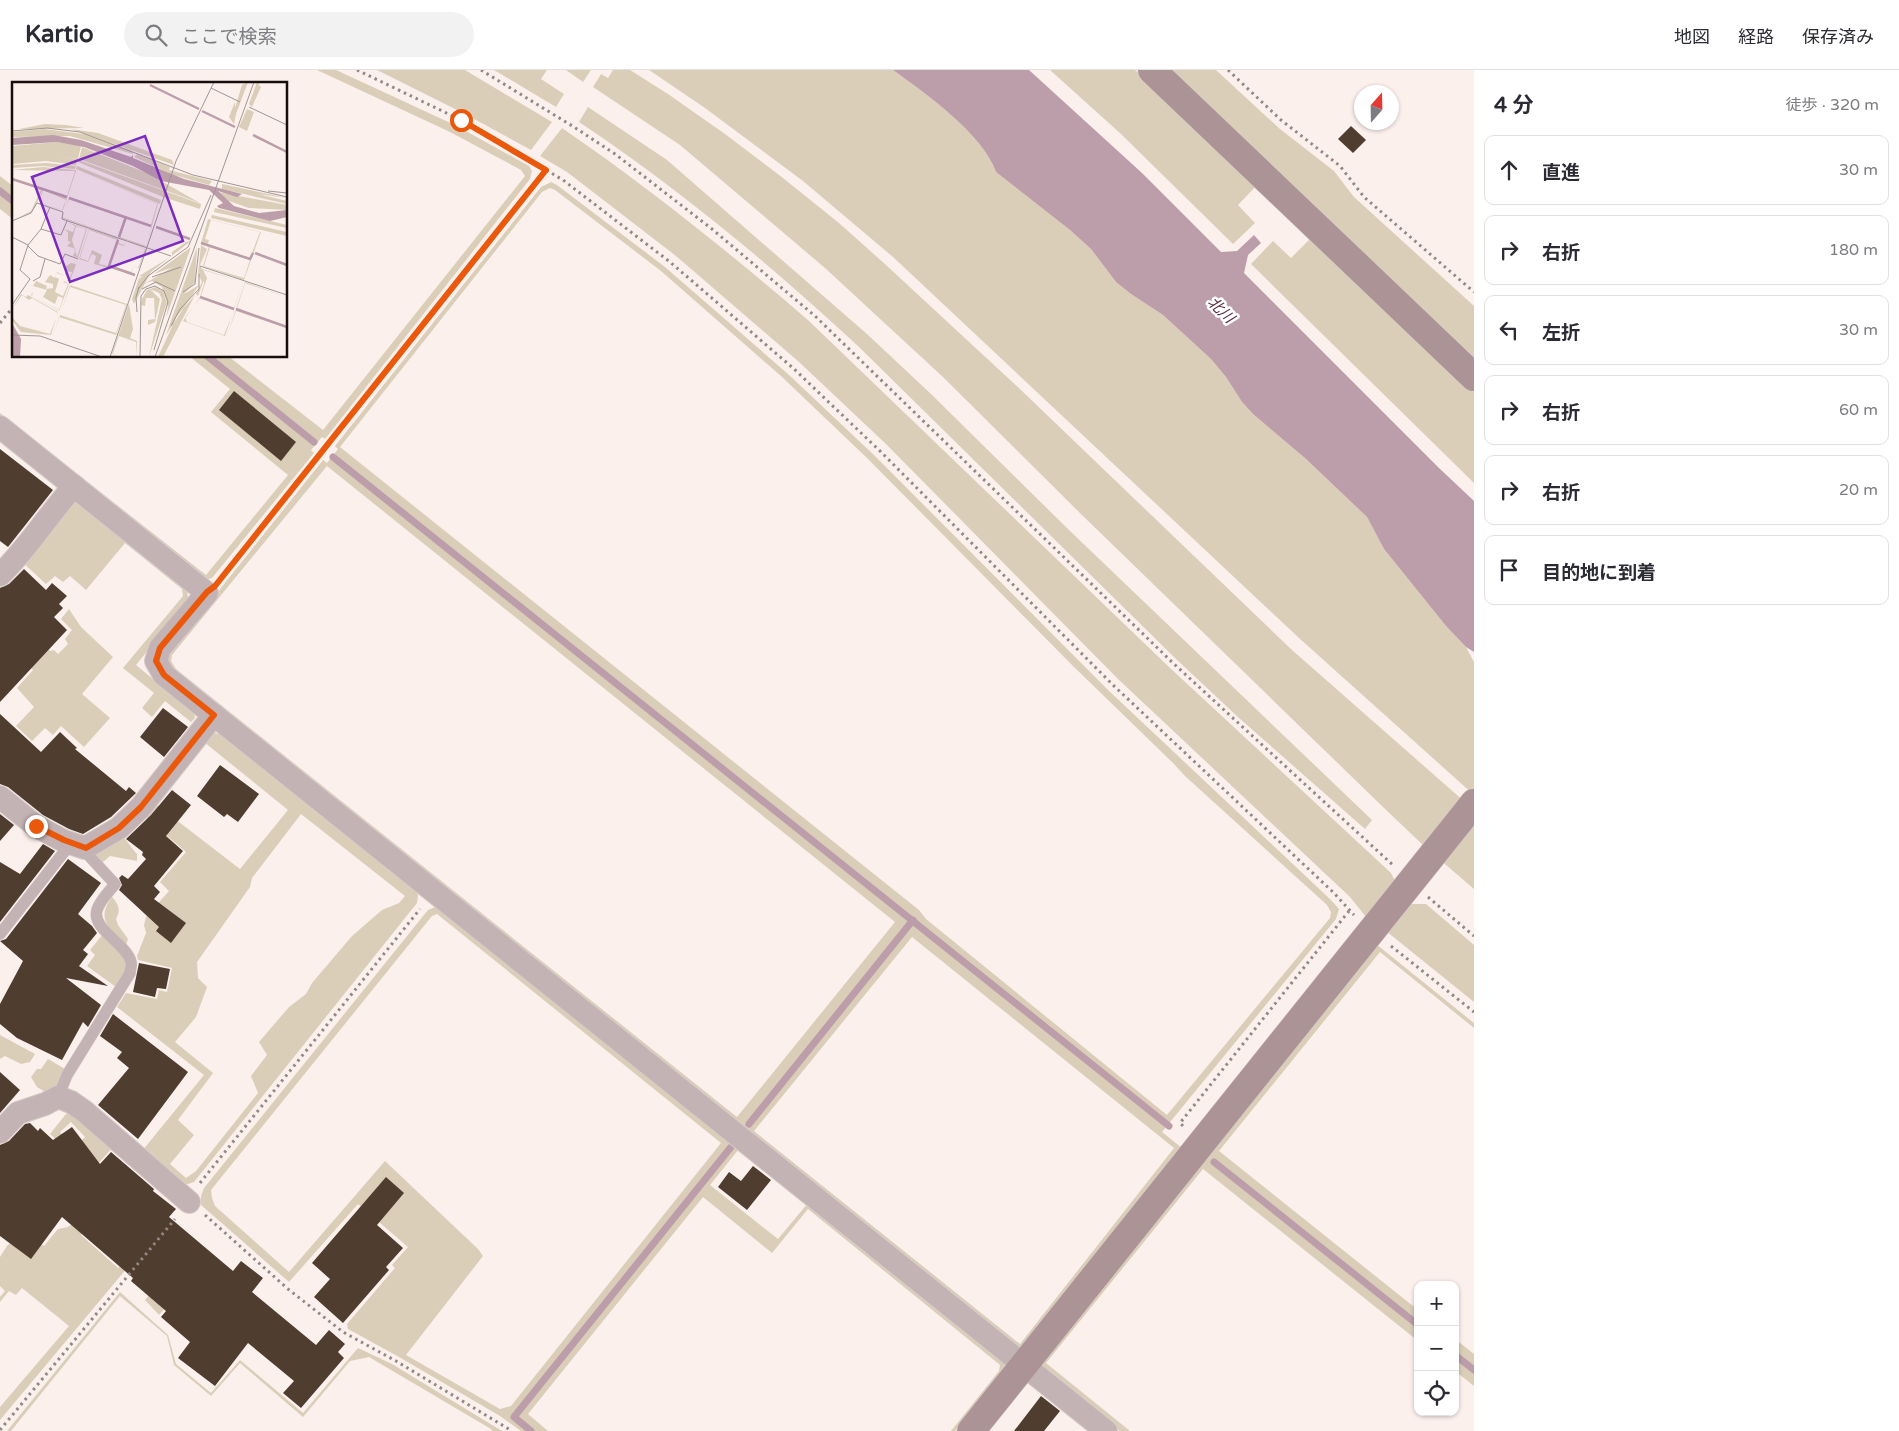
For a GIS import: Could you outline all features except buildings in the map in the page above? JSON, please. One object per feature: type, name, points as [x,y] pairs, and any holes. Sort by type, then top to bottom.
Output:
[{"type":"street","points":[[1152,70],[1474,377]]},
{"type":"street","points":[[0,427],[207,592],[160,648],[156,661],[164,675],[1106,1431]]},
{"type":"street","points":[[0,575],[19,556],[56,506],[74,486]]},
{"type":"street","points":[[0,797],[36,826],[78,846],[119,828],[141,807],[214,715]]},
{"type":"street","points":[[971,1431],[1474,803]]},
{"type":"street","points":[[0,1132],[18,1113],[45,1104],[58,1097],[71,1102],[84,1111],[189,1202]]},
{"type":"lane","points":[[0,934],[78,846],[115,884],[102,900],[96,912],[98,922],[126,953],[131,962],[130,973],[72,1068],[58,1097]]},
{"type":"path","points":[[357,70],[461,120],[563,180],[670,262],[793,368],[880,451],[1113,685],[1334,893],[1357,918]]},
{"type":"path","points":[[481,70],[615,154],[712,229],[815,316],[1173,663],[1414,878],[1474,936]]},
{"type":"path","points":[[1228,70],[1281,120],[1340,166],[1364,197],[1474,292]]},
{"type":"path","points":[[207,592],[215,586],[228,570],[546,170]]},
{"type":"path","points":[[0,323],[12,308]]},
{"type":"path","points":[[0,1430],[189,1202],[200,1184],[434,891]]},
{"type":"path","points":[[1201,1144],[1180,1123],[1349,911]]},
{"type":"path","points":[[1388,944],[1474,1012]]},
{"type":"path","points":[[189,1202],[288,1289],[344,1332],[512,1431]]},
{"type":"shaded area","points":[[317,70],[336,70],[457,126],[529,166],[532,171],[530,179],[325,439],[322,437],[311,450],[314,453],[212,578],[205,580],[0,417],[0,413],[206,575],[288,475],[211,412],[230,389],[191,358],[231,358],[323,430],[525,176],[521,170],[450,132]]},
{"type":"shaded area","points":[[377,70],[465,70],[552,122],[531,150],[465,114]]},
{"type":"shaded area","points":[[494,70],[547,70],[541,79],[564,94],[556,107]]},
{"type":"shaded area","points":[[566,70],[591,70],[583,82]]},
{"type":"shaded area","points":[[613,70],[630,70],[668,94],[725,134],[839,223],[1022,391],[1292,650],[1474,810],[1474,889],[1424,846],[1383,807],[1082,515],[944,378],[825,268],[680,145],[593,87],[601,74],[608,78]]},
{"type":"shaded area","points":[[649,70],[893,70],[952,115],[979,143],[996,172],[1070,230],[1091,249],[1116,282],[1163,315],[1211,359],[1253,414],[1306,459],[1367,517],[1384,549],[1446,626],[1466,647],[1474,662],[1474,795],[1299,638],[893,257],[803,181],[705,108]]},
{"type":"shaded area","points":[[1050,70],[1135,70],[1258,184],[1238,205],[1255,223],[1233,244],[1121,134]]},
{"type":"shaded area","points":[[1167,70],[1216,70],[1280,129],[1334,171],[1354,197],[1474,306],[1474,362]]},
{"type":"shaded area","points":[[588,107],[667,160],[867,334],[1372,820],[1365,829],[1239,718],[1175,658],[858,346],[792,286],[723,228],[652,173],[579,122]]},
{"type":"shaded area","points":[[562,128],[626,173],[688,221],[809,321],[1169,667],[1391,873],[1395,881],[1366,917],[1350,897],[1118,679],[886,444],[799,362],[676,256],[567,172],[540,156]]},
{"type":"shaded area","points":[[0,176],[12,185],[12,218],[0,209]]},
{"type":"shaded area","points":[[551,182],[557,185],[665,267],[788,374],[875,456],[1107,689],[1339,909],[1336,919],[1162,1132],[1182,1148],[1021,1349],[173,672],[167,660],[169,653],[323,460],[327,463],[338,449],[335,446],[541,187]],"holes":[[[550,188],[661,271],[781,376],[867,458],[1185,776],[1327,905],[1331,912],[1330,918],[1167,1115],[926,919],[919,910],[340,447],[542,192]],[[327,466],[895,922],[737,1117],[176,669],[171,661],[172,655]],[[912,937],[1174,1148],[1020,1344],[754,1131]]]},
{"type":"shaded area","points":[[1313,236],[1474,392],[1474,483],[1251,264],[1273,241],[1291,258]]},
{"type":"shaded area","points":[[72,496],[187,591],[188,598],[185,605],[136,665],[194,713],[195,718],[191,722],[165,701],[152,717],[142,708],[154,693],[123,668],[183,596],[182,589],[125,543],[86,590],[70,576],[63,582],[55,576],[46,584],[21,561]]},
{"type":"shaded area","points":[[0,594],[32,634],[50,651],[54,650],[58,654],[68,644],[65,639],[72,630],[61,619],[69,609],[81,627],[113,657],[82,694],[110,718],[84,747],[61,726],[53,735],[45,728],[32,741],[16,726],[34,707],[17,688],[33,670],[21,657]]},
{"type":"shaded area","points":[[214,733],[225,735],[415,888],[418,895],[417,903],[194,1182],[185,1185],[142,1151],[204,1075],[117,1007],[126,993],[157,999],[159,990],[167,992],[172,968],[138,960],[137,956],[146,933],[144,925],[146,917],[169,891],[160,882],[186,852],[144,815],[153,802],[240,869],[288,810],[204,742]],"holes":[[[301,814],[405,896],[399,903],[382,910],[352,936],[312,983],[306,994],[289,1007],[259,1042],[267,1055],[251,1076],[258,1093],[196,1171],[186,1178],[170,1164],[194,1135],[178,1120],[213,1073],[175,1042],[196,1017],[207,987],[198,978],[197,962],[250,887],[252,878]]]},
{"type":"shaded area","points":[[121,835],[137,854],[137,861],[110,856],[102,863],[96,856],[96,851]]},
{"type":"shaded area","points":[[112,897],[118,908],[116,919],[118,925],[128,939],[126,945],[110,928],[105,918],[107,905]]},
{"type":"shaded area","points":[[1409,904],[1426,904],[1474,945],[1474,1002],[1386,931]]},
{"type":"shaded area","points":[[435,907],[442,910],[739,1149],[710,1185],[778,1239],[808,1203],[1007,1366],[955,1431],[951,1431],[999,1371],[1000,1365],[808,1209],[772,1253],[703,1197],[528,1414],[548,1431],[521,1431],[500,1416],[348,1329],[347,1324],[395,1268],[392,1265],[408,1247],[358,1204],[289,1282],[201,1205],[201,1196],[204,1188],[428,910]],"holes":[[[437,914],[721,1143],[511,1406],[500,1409],[406,1355],[483,1256],[478,1249],[385,1161],[289,1272],[215,1206],[211,1190],[432,916]]]},
{"type":"shaded area","points":[[103,934],[127,963],[125,973],[116,987],[87,966],[95,955],[90,950]]},
{"type":"shaded area","points":[[1376,944],[1474,1023],[1474,1028],[1380,952],[1219,1151],[1414,1307],[1414,1338],[1203,1169],[1046,1363],[1130,1431],[1120,1431],[1041,1368],[1039,1363]]},
{"type":"shaded area","points":[[0,1035],[35,1054],[30,1062],[21,1064],[5,1056],[0,1059]]},
{"type":"shaded area","points":[[48,1059],[65,1069],[50,1095],[37,1087],[31,1077],[37,1069],[41,1069]]},
{"type":"shaded area","points":[[72,1112],[115,1145],[95,1167],[75,1147],[85,1137],[71,1122],[60,1132],[66,1139],[61,1144],[50,1134],[66,1114]]},
{"type":"shaded area","points":[[76,1221],[88,1227],[81,1235],[118,1268],[139,1245],[143,1249],[0,1420],[0,1407],[69,1326],[22,1288],[16,1295],[9,1291],[0,1302],[0,1297],[5,1291],[0,1286],[0,1257],[7,1246],[22,1230],[44,1246],[58,1229],[68,1227]]},
{"type":"shaded area","points":[[120,1292],[168,1335],[176,1364],[211,1393],[240,1360],[303,1413],[358,1348],[392,1364],[502,1431],[492,1431],[369,1357],[350,1361],[303,1417],[240,1363],[211,1396],[174,1365],[167,1336],[120,1296],[11,1431],[7,1431]]},
{"type":"shaded area","points":[[151,1293],[174,1298],[159,1315],[145,1300]]},
{"type":"shaded area","points":[[1459,1342],[1474,1354],[1474,1386],[1459,1374]]},
{"type":"water","name":"北川","points":[[893,70],[1029,70],[1142,173],[1221,252],[1237,251],[1254,235],[1261,243],[1248,255],[1244,273],[1474,501],[1474,652],[1466,647],[1446,626],[1384,549],[1367,517],[1306,459],[1253,414],[1211,359],[1163,315],[1116,282],[1091,249],[1070,230],[996,172],[979,143],[952,115]]},
{"type":"waterway","points":[[0,191],[12,200]]},
{"type":"waterway","points":[[209,358],[314,442]]},
{"type":"waterway","points":[[333,457],[1169,1126]]},
{"type":"waterway","points":[[749,1124],[913,920]]},
{"type":"waterway","points":[[531,1431],[514,1417],[731,1147]]},
{"type":"waterway","points":[[1214,1162],[1414,1322]]},
{"type":"waterway","points":[[1459,1358],[1474,1370]]},
{"type":"route","points":[[36,826],[64,840],[86,848],[119,828],[141,807],[214,715],[164,675],[156,661],[160,648],[207,592],[215,586],[546,170],[461,120]]}]
